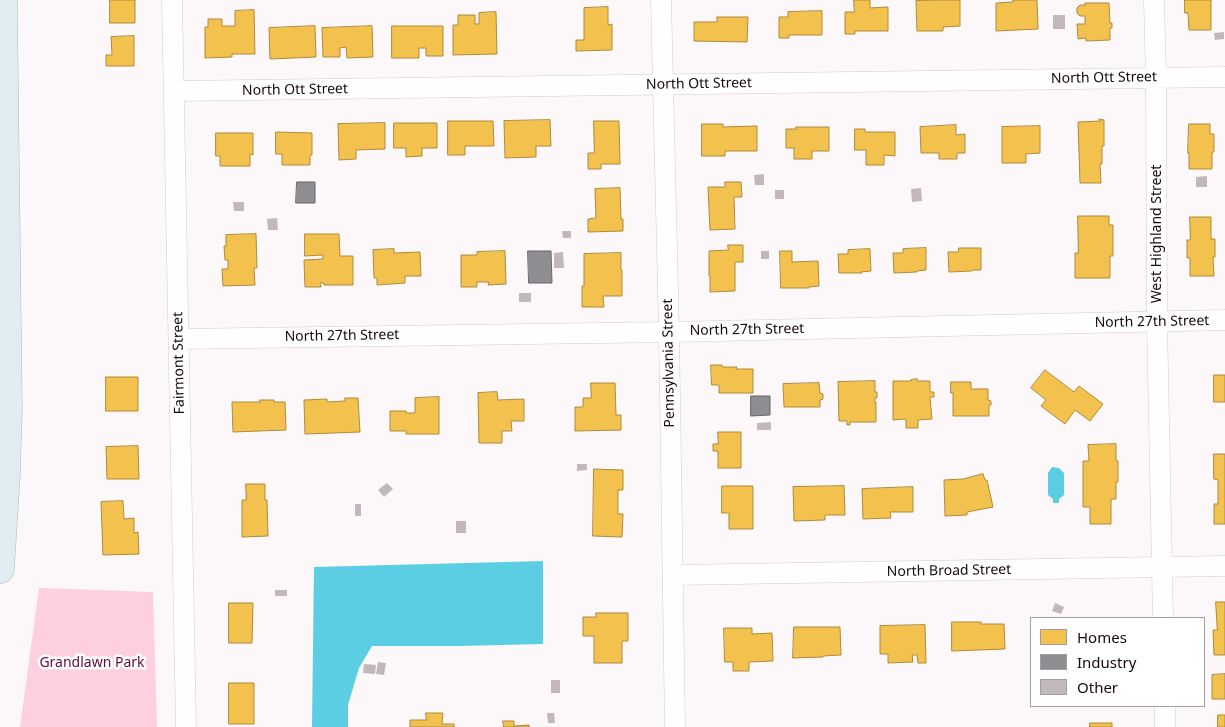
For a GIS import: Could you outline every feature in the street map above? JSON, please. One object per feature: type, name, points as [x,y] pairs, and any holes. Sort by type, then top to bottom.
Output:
[{"type":"highway","points":[[0,569],[8,409],[3,0]]},
{"type":"street","name":"Fairmont Street","points":[[172,0],[186,727]]},
{"type":"street","name":"Pennsylvania Street","points":[[661,0],[669,332],[675,727]]},
{"type":"street","name":"West Highland Street","points":[[1154,0],[1162,617]]},
{"type":"street","name":"North Ott Street","points":[[174,92],[1225,77]]},
{"type":"street","name":"North 27th Street","points":[[179,339],[669,332],[1225,320]]},
{"type":"street","name":"North Broad Street","points":[[672,575],[1225,566]]},
{"type":"street","points":[[1165,707],[1165,727]]},
{"type":"green space","name":"Grandlawn Park","points":[[39,588],[153,592],[157,727],[20,727]]},
{"type":"water","points":[[1052,467],[1059,468],[1064,473],[1064,495],[1059,499],[1059,503],[1053,503],[1053,499],[1048,495],[1048,473]]},
{"type":"water","points":[[543,561],[543,644],[372,646],[359,668],[348,705],[348,727],[312,727],[314,567]]},
{"type":"building: Homes","points":[[110,0],[135,0],[135,23],[110,23]]},
{"type":"building: Homes","points":[[854,0],[870,0],[870,8],[888,7],[888,31],[855,31],[855,34],[845,34],[845,12],[854,12]]},
{"type":"building: Homes","points":[[960,0],[960,26],[943,27],[943,31],[917,31],[916,1]]},
{"type":"building: Homes","points":[[1013,0],[1037,0],[1038,29],[996,31],[996,3],[1013,2]]},
{"type":"building: Homes","points":[[1185,0],[1211,0],[1211,30],[1189,30],[1188,13],[1185,13]]},
{"type":"building: Homes","points":[[1085,3],[1109,3],[1110,23],[1112,23],[1110,40],[1086,41],[1086,38],[1078,39],[1077,24],[1085,24],[1085,16],[1080,16],[1077,13],[1077,8],[1080,5],[1085,5]]},
{"type":"building: Homes","points":[[608,7],[608,25],[612,24],[612,50],[576,51],[576,40],[584,40],[584,8]]},
{"type":"building: Homes","points":[[254,10],[255,54],[232,54],[232,57],[205,58],[205,27],[208,27],[208,19],[222,19],[222,26],[235,26],[235,11]]},
{"type":"building: Homes","points":[[822,11],[822,35],[789,35],[789,38],[779,38],[779,17],[788,17],[788,12]]},
{"type":"building: Homes","points":[[496,12],[497,54],[453,55],[453,25],[458,25],[458,15],[475,15],[475,24],[479,24],[479,13]]},
{"type":"building: Homes","points":[[717,17],[748,17],[747,42],[694,41],[694,22],[717,22]]},
{"type":"building: Homes","points":[[315,26],[316,57],[270,59],[269,28]]},
{"type":"building: Homes","points":[[372,26],[373,57],[347,58],[346,47],[340,48],[340,57],[323,57],[322,28]]},
{"type":"building: Homes","points":[[392,26],[443,26],[443,56],[426,56],[426,48],[419,48],[419,58],[392,58]]},
{"type":"building: Homes","points":[[134,36],[134,66],[106,66],[106,55],[112,55],[111,37]]},
{"type":"building: Homes","points":[[1099,119],[1104,120],[1104,146],[1102,146],[1102,164],[1100,164],[1101,183],[1080,183],[1078,122],[1100,121]]},
{"type":"building: Homes","points":[[550,120],[551,146],[536,146],[536,157],[505,158],[504,121]]},
{"type":"building: Homes","points":[[448,121],[493,121],[494,146],[465,146],[465,155],[448,155]]},
{"type":"building: Homes","points":[[594,121],[619,121],[620,164],[601,164],[601,169],[588,169],[588,153],[594,153]]},
{"type":"building: Homes","points":[[385,123],[385,149],[356,150],[356,159],[339,160],[338,124]]},
{"type":"building: Homes","points":[[394,123],[437,123],[437,148],[422,148],[422,156],[406,157],[406,148],[394,148]]},
{"type":"building: Homes","points":[[702,124],[723,124],[723,127],[757,126],[757,151],[725,151],[725,156],[702,156]]},
{"type":"building: Homes","points":[[1189,124],[1210,124],[1210,134],[1214,134],[1212,169],[1189,169]]},
{"type":"building: Homes","points":[[956,125],[956,135],[965,134],[965,153],[957,153],[957,159],[939,159],[939,153],[921,153],[920,127]]},
{"type":"building: Homes","points":[[1040,126],[1040,153],[1026,154],[1026,163],[1002,163],[1002,127]]},
{"type":"building: Homes","points":[[796,127],[829,127],[829,151],[812,151],[812,159],[794,159],[794,148],[786,148],[786,129],[796,129]]},
{"type":"building: Homes","points":[[855,129],[865,129],[865,132],[895,132],[895,156],[884,155],[884,165],[866,165],[866,150],[855,150]]},
{"type":"building: Homes","points":[[276,132],[312,133],[310,165],[282,165],[282,154],[276,154]]},
{"type":"building: Homes","points":[[216,133],[253,133],[253,155],[250,154],[250,166],[220,166],[220,156],[216,156]]},
{"type":"building: Homes","points":[[725,182],[741,182],[742,197],[734,197],[735,229],[710,230],[708,187],[725,187]]},
{"type":"building: Homes","points":[[620,188],[623,231],[588,232],[588,219],[596,218],[595,189]]},
{"type":"building: Homes","points":[[1078,216],[1109,216],[1109,225],[1113,225],[1113,256],[1110,256],[1110,278],[1075,278],[1075,253],[1078,253]]},
{"type":"building: Homes","points":[[1190,217],[1211,217],[1211,239],[1215,239],[1215,257],[1213,257],[1214,276],[1190,276],[1187,240],[1190,240]]},
{"type":"building: Homes","points":[[256,234],[257,268],[254,268],[255,285],[223,286],[222,269],[228,269],[228,260],[225,260],[224,246],[226,246],[226,235]]},
{"type":"building: Homes","points":[[305,234],[339,234],[340,256],[353,256],[353,285],[324,285],[324,283],[320,283],[321,287],[305,287],[304,260],[323,259],[323,255],[305,256]]},
{"type":"building: Homes","points":[[728,245],[743,245],[743,262],[735,262],[735,291],[710,292],[709,251],[728,250]]},
{"type":"building: Homes","points":[[926,248],[926,270],[894,273],[893,253],[903,253],[903,249]]},
{"type":"building: Homes","points":[[959,248],[981,248],[981,270],[949,272],[948,252],[958,252]]},
{"type":"building: Homes","points":[[394,249],[394,253],[420,252],[421,276],[405,276],[405,283],[377,285],[377,278],[374,278],[373,250]]},
{"type":"building: Homes","points":[[870,249],[871,271],[839,273],[838,254],[848,254],[848,250]]},
{"type":"building: Homes","points":[[505,251],[506,284],[488,285],[489,282],[477,282],[477,287],[461,287],[461,255],[477,255],[477,252]]},
{"type":"building: Homes","points":[[780,251],[792,251],[792,262],[818,261],[819,286],[781,288]]},
{"type":"building: Homes","points":[[621,253],[622,296],[603,296],[604,307],[582,307],[584,254]]},
{"type":"building: Homes","points":[[711,365],[737,367],[736,369],[753,369],[753,393],[719,393],[719,385],[712,385]]},
{"type":"building: Homes","points":[[1045,370],[1074,392],[1079,386],[1103,404],[1090,421],[1075,410],[1065,424],[1041,406],[1046,400],[1031,388]]},
{"type":"building: Homes","points":[[1214,375],[1225,375],[1225,402],[1214,402]]},
{"type":"building: Homes","points":[[106,377],[138,377],[138,411],[106,411]]},
{"type":"building: Homes","points":[[917,379],[917,381],[930,381],[930,392],[934,392],[934,397],[930,397],[932,419],[918,420],[918,428],[906,428],[905,419],[893,420],[893,381]]},
{"type":"building: Homes","points":[[875,381],[875,392],[877,392],[877,398],[875,398],[876,422],[850,422],[850,425],[847,425],[847,421],[839,421],[838,382]]},
{"type":"building: Homes","points":[[951,382],[971,382],[971,389],[988,389],[988,400],[991,401],[989,416],[953,416]]},
{"type":"building: Homes","points":[[591,383],[615,383],[616,415],[621,415],[621,430],[575,431],[575,407],[583,407],[583,398],[591,398]]},
{"type":"building: Homes","points":[[819,383],[820,393],[823,394],[823,399],[820,400],[820,407],[784,407],[783,384]]},
{"type":"building: Homes","points":[[497,392],[498,400],[524,399],[524,421],[511,421],[512,431],[502,431],[502,443],[479,443],[478,393]]},
{"type":"building: Homes","points":[[439,397],[439,434],[406,434],[406,431],[390,431],[390,411],[415,413],[415,398]]},
{"type":"building: Homes","points":[[345,398],[358,398],[360,432],[305,434],[304,400],[327,399],[327,402],[345,401]]},
{"type":"building: Homes","points":[[260,400],[285,402],[286,430],[233,432],[232,402],[260,402]]},
{"type":"building: Homes","points":[[718,432],[741,432],[741,468],[718,468],[718,451],[713,451],[713,444],[718,444]]},
{"type":"building: Homes","points":[[1116,444],[1118,482],[1116,482],[1116,499],[1111,499],[1111,524],[1090,524],[1090,507],[1083,507],[1083,461],[1089,461],[1088,445]]},
{"type":"building: Homes","points":[[138,446],[139,479],[107,479],[106,447]]},
{"type":"building: Homes","points":[[1214,454],[1225,454],[1225,524],[1214,524],[1214,504],[1218,504],[1218,480],[1214,479]]},
{"type":"building: Homes","points":[[594,469],[623,470],[623,490],[618,490],[618,514],[623,514],[622,537],[593,536]]},
{"type":"building: Homes","points":[[983,474],[985,480],[987,480],[993,507],[967,512],[967,515],[945,516],[944,480],[963,479]]},
{"type":"building: Homes","points":[[246,484],[265,484],[268,536],[242,537],[242,500],[246,500]]},
{"type":"building: Homes","points":[[722,486],[753,486],[753,529],[729,529],[729,513],[722,513]]},
{"type":"building: Homes","points":[[844,486],[845,515],[825,515],[825,520],[794,521],[793,487]]},
{"type":"building: Homes","points":[[913,487],[913,512],[890,512],[891,518],[863,519],[862,489]]},
{"type":"building: Homes","points":[[123,501],[124,519],[134,518],[134,533],[138,532],[139,554],[103,555],[101,502]]},
{"type":"building: Homes","points":[[1216,602],[1225,602],[1225,655],[1214,655],[1213,630],[1217,630]]},
{"type":"building: Homes","points":[[229,603],[253,603],[252,643],[229,643]]},
{"type":"building: Homes","points":[[596,613],[628,613],[628,641],[622,641],[622,663],[594,663],[594,636],[583,636],[583,617],[596,617]]},
{"type":"building: Homes","points":[[952,622],[1004,624],[1005,649],[952,651]]},
{"type":"building: Homes","points":[[925,625],[926,663],[918,663],[917,655],[912,655],[913,662],[888,663],[888,654],[880,654],[880,626]]},
{"type":"building: Homes","points":[[794,627],[840,627],[841,655],[793,658]]},
{"type":"building: Homes","points":[[724,628],[752,628],[752,634],[772,633],[773,661],[749,662],[749,671],[733,671],[733,662],[725,662]]},
{"type":"building: Homes","points":[[1225,674],[1225,699],[1212,699],[1212,675]]},
{"type":"building: Homes","points":[[229,683],[254,683],[254,724],[229,724]]},
{"type":"building: Homes","points":[[426,713],[443,713],[442,724],[454,724],[454,727],[410,727],[410,720],[426,720]]},
{"type":"building: Homes","points":[[1218,715],[1225,715],[1225,727],[1218,727]]},
{"type":"building: Homes","points":[[503,721],[514,721],[514,726],[529,725],[529,727],[504,727]]},
{"type":"building: Homes","points":[[1090,723],[1112,723],[1112,727],[1090,727]]},
{"type":"building: Industry","points":[[297,182],[315,182],[315,203],[296,203]]},
{"type":"building: Industry","points":[[528,251],[551,251],[552,283],[529,283]]},
{"type":"building: Industry","points":[[751,396],[770,396],[770,415],[751,416]]},
{"type":"building: Other","points":[[1053,15],[1065,15],[1065,29],[1053,29]]},
{"type":"building: Other","points":[[1224,32],[1224,39],[1215,40],[1214,33]]},
{"type":"building: Other","points":[[764,174],[764,185],[755,185],[754,175]]},
{"type":"building: Other","points":[[1207,176],[1207,187],[1196,187],[1196,177]]},
{"type":"building: Other","points":[[921,188],[922,201],[912,202],[911,189]]},
{"type":"building: Other","points":[[775,190],[784,190],[784,199],[775,199]]},
{"type":"building: Other","points":[[233,202],[244,202],[244,211],[234,211]]},
{"type":"building: Other","points":[[277,218],[278,230],[268,230],[267,219]]},
{"type":"building: Other","points":[[562,231],[571,231],[571,238],[563,238]]},
{"type":"building: Other","points":[[761,251],[769,251],[769,259],[761,259]]},
{"type":"building: Other","points":[[563,252],[564,268],[554,268],[554,253]]},
{"type":"building: Other","points":[[519,293],[531,293],[531,302],[519,302]]},
{"type":"building: Other","points":[[771,422],[771,430],[757,430],[757,423]]},
{"type":"building: Other","points":[[577,464],[587,464],[587,470],[577,471]]},
{"type":"building: Other","points":[[387,483],[393,489],[384,497],[378,490]]},
{"type":"building: Other","points":[[355,504],[361,504],[361,516],[355,516]]},
{"type":"building: Other","points":[[456,521],[466,521],[466,533],[456,533]]},
{"type":"building: Other","points":[[275,590],[287,590],[287,596],[275,596]]},
{"type":"building: Other","points":[[1055,603],[1064,607],[1061,614],[1052,611]]},
{"type":"building: Other","points":[[378,662],[386,663],[384,675],[376,674]]},
{"type":"building: Other","points":[[364,664],[376,665],[375,674],[363,673]]},
{"type":"building: Other","points":[[551,680],[560,680],[560,693],[551,693]]},
{"type":"building: Other","points":[[547,713],[554,713],[555,723],[548,723]]}]
